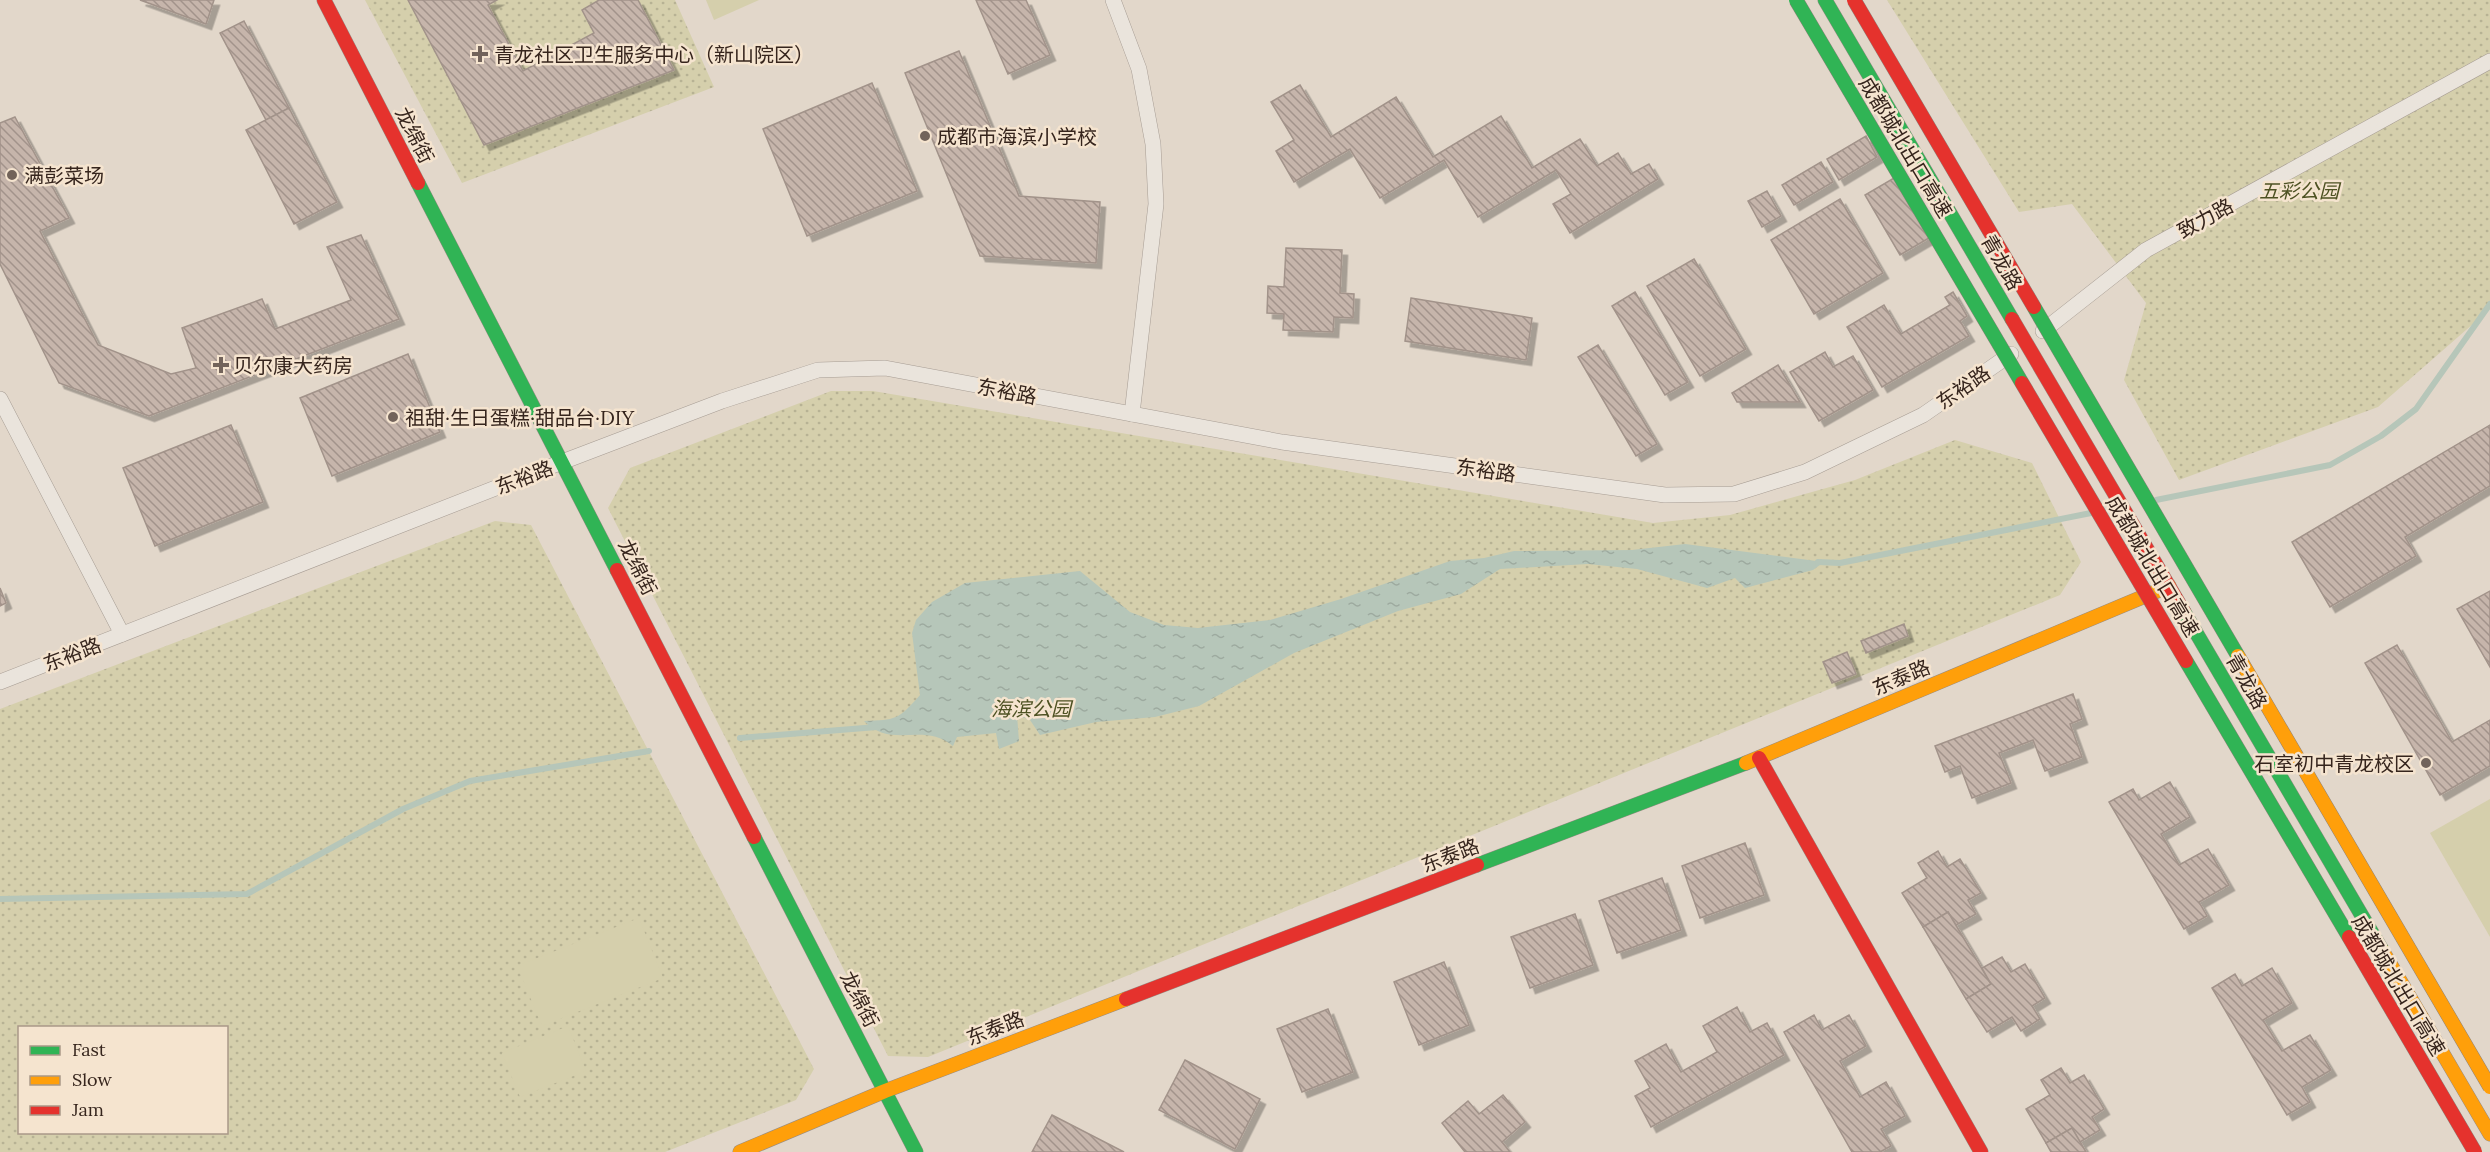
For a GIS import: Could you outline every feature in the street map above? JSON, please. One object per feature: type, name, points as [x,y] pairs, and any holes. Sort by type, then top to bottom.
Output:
[{"type":"main road","name":"龙绵街","points":[[324,0],[916,1152]]},
{"type":"main road","name":"成都城北出口高速","points":[[1796,0],[2475,1152]]},
{"type":"main road","name":"青龙路","points":[[1825,0],[2490,1134]]},
{"type":"main road","name":"成都城北出口高速","points":[[1854,0],[2490,1088]]},
{"type":"main road","name":"东泰路","points":[[740,1152],[885,1091],[1759,758],[2169,586]]},
{"type":"main road","points":[[1759,758],[1981,1152]]},
{"type":"street","points":[[1113,0],[1139,69],[1154,154],[1156,204],[1131,414]]},
{"type":"street","name":"致力路","points":[[2027,343],[2146,250],[2490,61]]},
{"type":"street","name":"东裕路","points":[[0,682],[562,462],[722,401],[818,370],[885,368],[1281,442],[1665,495],[1734,494],[1804,472],[1923,415],[2027,343]]},
{"type":"street","points":[[0,399],[122,634]]},
{"type":"green space","points":[[365,0],[675,0],[714,87],[462,183]]},
{"type":"green space","points":[[706,0],[759,0],[714,20]]},
{"type":"green space","name":"五彩公园","points":[[1887,0],[2490,0],[2490,309],[2378,407],[2179,480],[2124,380],[2146,303],[2072,204],[2019,212]]},
{"type":"green space","name":"海滨公园","points":[[831,391],[873,391],[1653,523],[1730,515],[1855,480],[1955,440],[2032,463],[2081,562],[2060,595],[928,1057],[888,1056],[608,508],[630,468]]},
{"type":"green space","points":[[495,521],[531,525],[814,1069],[796,1100],[665,1152],[0,1152],[0,709]]},
{"type":"green space","points":[[2490,799],[2490,937],[2430,833]]},
{"type":"green space","points":[[639,918],[663,978],[542,1026],[517,966]]},
{"type":"green space","points":[[568,1026],[586,1071],[520,1097],[502,1053]]},
{"type":"water","points":[[1685,544],[1824,562],[1813,570],[1745,588],[1735,578],[1707,588],[1637,569],[1588,564],[1500,569],[1461,594],[1398,611],[1294,653],[1199,706],[1155,717],[1096,722],[1040,735],[1030,720],[1017,715],[1019,741],[999,749],[996,733],[957,737],[953,746],[942,739],[930,736],[885,734],[864,721],[896,717],[920,695],[912,633],[916,620],[932,602],[965,583],[1080,571],[1130,612],[1164,625],[1198,628],[1270,620],[1341,599],[1450,561],[1484,558],[1514,551],[1632,550]]},
{"type":"building","points":[[140,0],[214,0],[206,24]]},
{"type":"building","points":[[408,0],[497,0],[488,5],[523,71],[594,33],[582,10],[599,0],[638,0],[674,70],[484,145]]},
{"type":"building","points":[[976,0],[1026,0],[1050,55],[1008,74]]},
{"type":"building","points":[[244,21],[289,108],[266,120],[220,33]]},
{"type":"building","points":[[959,51],[1019,196],[1100,202],[1096,263],[980,256],[905,73]]},
{"type":"building","points":[[872,83],[917,191],[807,236],[763,129]]},
{"type":"building","points":[[1300,85],[1331,137],[1396,97],[1433,157],[1501,116],[1532,168],[1580,139],[1597,166],[1618,153],[1631,174],[1649,164],[1658,179],[1570,233],[1553,204],[1571,194],[1556,170],[1478,217],[1444,160],[1380,198],[1350,149],[1294,182],[1276,151],[1294,140],[1271,102]]},
{"type":"building","points":[[289,108],[337,202],[294,224],[246,130]]},
{"type":"building","points":[[15,117],[69,218],[40,231],[98,345],[171,374],[196,368],[182,328],[262,299],[275,329],[351,300],[327,247],[361,235],[399,319],[149,416],[59,383],[0,264],[0,123]]},
{"type":"building","points":[[1866,136],[1877,157],[1839,180],[1827,159]]},
{"type":"building","points":[[1821,162],[1833,182],[1794,205],[1782,185]]},
{"type":"building","points":[[1894,178],[1929,238],[1900,255],[1865,195]]},
{"type":"building","points":[[1767,191],[1781,216],[1762,227],[1748,201]]},
{"type":"building","points":[[1840,199],[1883,273],[1814,314],[1771,240]]},
{"type":"building","points":[[1286,248],[1342,250],[1340,293],[1354,294],[1353,318],[1334,317],[1333,332],[1283,330],[1284,314],[1267,313],[1268,286],[1284,287]]},
{"type":"building","points":[[1694,259],[1746,349],[1700,376],[1647,286]]},
{"type":"building","points":[[1635,292],[1688,382],[1665,395],[1612,306]]},
{"type":"building","points":[[1953,292],[1967,316],[1960,321],[1969,336],[1882,387],[1847,327],[1884,305],[1901,334],[1950,305],[1945,297]]},
{"type":"building","points":[[1411,298],[1532,318],[1526,360],[1405,341]]},
{"type":"building","points":[[1598,345],[1657,444],[1636,456],[1578,357]]},
{"type":"building","points":[[1825,352],[1833,367],[1853,356],[1873,390],[1819,421],[1790,372]]},
{"type":"building","points":[[408,354],[440,432],[332,476],[300,398]]},
{"type":"building","points":[[1778,365],[1800,402],[1737,402],[1732,393]]},
{"type":"building","points":[[231,425],[263,502],[155,546],[123,468]]},
{"type":"building","points":[[2490,425],[2490,486],[2405,537],[2416,556],[2330,607],[2292,542]]},
{"type":"building","points":[[0,588],[6,603],[0,606]]},
{"type":"building","points":[[2490,591],[2490,667],[2457,609]]},
{"type":"building","points":[[1904,624],[1908,636],[1866,653],[1861,641]]},
{"type":"building","points":[[2397,645],[2452,742],[2490,720],[2490,766],[2440,795],[2365,663]]},
{"type":"building","points":[[1847,652],[1856,674],[1832,683],[1823,662]]},
{"type":"building","points":[[2073,694],[2082,719],[2070,724],[2082,757],[2045,771],[2033,740],[1999,753],[2011,783],[1972,798],[1960,766],[1945,772],[1935,746]]},
{"type":"building","points":[[2170,782],[2190,817],[2161,834],[2179,865],[2208,849],[2229,885],[2199,902],[2207,916],[2184,929],[2109,802],[2133,789],[2139,800]]},
{"type":"building","points":[[1745,843],[1764,895],[1700,918],[1682,866]]},
{"type":"building","points":[[1938,851],[1947,867],[1960,859],[1981,893],[1968,900],[1976,914],[1956,925],[1948,912],[1923,927],[1902,893],[1927,878],[1918,863]]},
{"type":"building","points":[[1662,878],[1681,930],[1617,953],[1599,901]]},
{"type":"building","points":[[1948,912],[1991,984],[1966,999],[1923,927]]},
{"type":"building","points":[[1575,914],[1593,965],[1530,988],[1511,937]]},
{"type":"building","points":[[2002,957],[2011,972],[2025,964],[2045,998],[2032,1006],[2040,1019],[2021,1031],[2012,1017],[1987,1032],[1966,999],[1991,984],[1982,968]]},
{"type":"building","points":[[1444,962],[1469,1025],[1419,1045],[1394,982]]},
{"type":"building","points":[[2272,968],[2292,1003],[2263,1020],[2282,1051],[2310,1035],[2331,1070],[2302,1087],[2310,1102],[2287,1115],[2212,988],[2235,974],[2242,986]]},
{"type":"building","points":[[1737,1007],[1750,1032],[1767,1023],[1784,1055],[1651,1127],[1635,1096],[1650,1088],[1635,1061],[1666,1044],[1681,1072],[1717,1052],[1703,1026]]},
{"type":"building","points":[[1328,1009],[1353,1072],[1302,1092],[1277,1029]]},
{"type":"building","points":[[1814,1015],[1822,1030],[1849,1015],[1866,1046],[1840,1061],[1860,1097],[1886,1082],[1905,1116],[1881,1129],[1891,1146],[1880,1152],[1852,1152],[1784,1032]]},
{"type":"building","points":[[1185,1060],[1260,1099],[1235,1149],[1159,1110]]},
{"type":"building","points":[[2061,1068],[2070,1083],[2084,1075],[2104,1109],[2092,1117],[2100,1130],[2080,1142],[2072,1128],[2046,1143],[2026,1109],[2050,1095],[2041,1080]]},
{"type":"building","points":[[1503,1095],[1525,1122],[1502,1142],[1510,1152],[1465,1152],[1442,1123],[1468,1101],[1479,1114]]},
{"type":"building","points":[[1052,1115],[1124,1152],[1032,1152]]},
{"type":"building","points":[[2072,1128],[2086,1152],[2051,1152],[2046,1143]]},
{"type":"waterway","points":[[2156,500],[2330,465],[2381,436],[2416,409],[2490,304]]},
{"type":"waterway","points":[[1818,562],[1840,563],[2091,513]]},
{"type":"waterway","points":[[740,738],[877,727]]},
{"type":"waterway","points":[[0,899],[247,894],[403,809],[470,781],[649,751]]},
{"type":"traffic: fast","points":[[1796,0],[2022,383]]},
{"type":"traffic: fast","points":[[1825,0],[2012,319]]},
{"type":"traffic: fast","points":[[418,183],[617,570]]},
{"type":"traffic: fast","points":[[2034,307],[2238,656]]},
{"type":"traffic: fast","points":[[2184,612],[2382,950]]},
{"type":"traffic: fast","points":[[2186,661],[2349,937]]},
{"type":"traffic: fast","points":[[1477,865],[1746,763]]},
{"type":"traffic: fast","points":[[754,837],[916,1152]]},
{"type":"traffic: slow","points":[[1746,763],[2169,586]]},
{"type":"traffic: slow","points":[[2238,656],[2490,1087]]},
{"type":"traffic: slow","points":[[2382,950],[2490,1134]]},
{"type":"traffic: slow","points":[[740,1152],[885,1091],[1126,999]]},
{"type":"traffic: jam","points":[[324,0],[418,183]]},
{"type":"traffic: jam","points":[[1854,0],[2034,307]]},
{"type":"traffic: jam","points":[[2012,319],[2184,612]]},
{"type":"traffic: jam","points":[[2022,383],[2186,661]]},
{"type":"traffic: jam","points":[[617,570],[754,837]]},
{"type":"traffic: jam","points":[[1759,758],[1981,1152]]},
{"type":"traffic: jam","points":[[1126,999],[1477,865]]},
{"type":"traffic: jam","points":[[2349,937],[2475,1152]]},
{"type":"place","name":"青龙社区卫生服务中心（新山院区）","points":[[480,54]]},
{"type":"place","name":"成都市海滨小学校","points":[[925,136]]},
{"type":"place","name":"满彭菜场","points":[[12,175]]},
{"type":"place","name":"贝尔康大药房","points":[[221,365]]},
{"type":"place","name":"祖甜·生日蛋糕·甜品台·DIY","points":[[393,417]]},
{"type":"place","name":"石室初中青龙校区","points":[[2426,763]]}]
